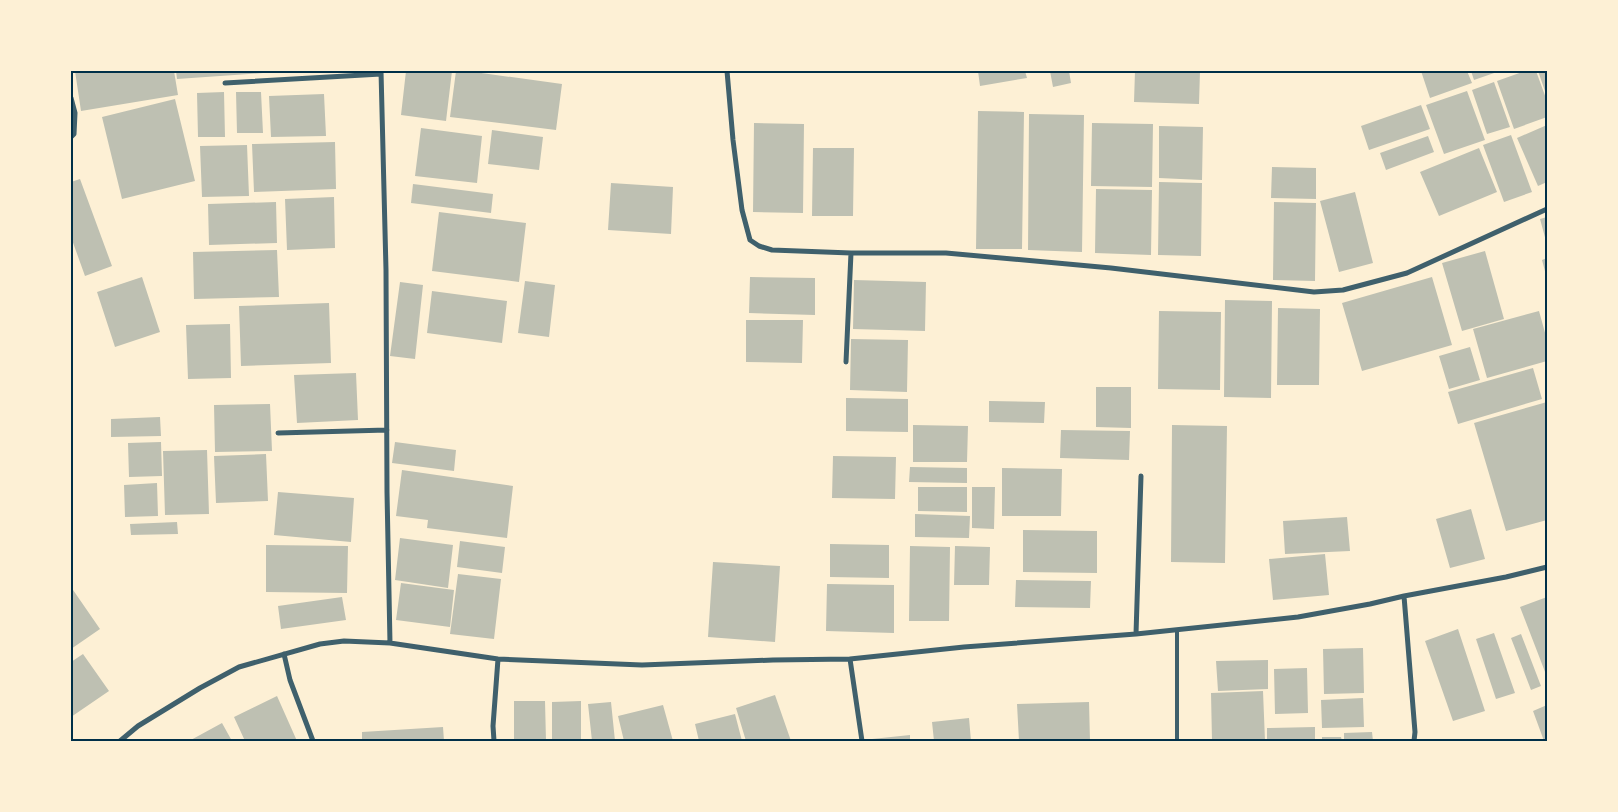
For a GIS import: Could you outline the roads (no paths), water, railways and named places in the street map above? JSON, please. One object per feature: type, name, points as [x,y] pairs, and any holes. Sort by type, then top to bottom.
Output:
[{"type":"street","points":[[727,71],[732,140],[742,210],[750,240],[759,246],[772,250],[850,254],[946,253],[1111,268],[1314,292],[1344,290],[1407,274],[1547,209]]},
{"type":"street","points":[[225,83],[381,72],[386,270],[390,643]]},
{"type":"street","points":[[71,98],[75,113],[74,134],[71,137]]},
{"type":"street","points":[[846,362],[850,254]]},
{"type":"street","points":[[278,433],[387,430]]},
{"type":"street","points":[[1136,634],[1141,476]]},
{"type":"street","points":[[120,741],[146,721],[239,667],[320,644],[344,641],[390,643],[498,659],[642,665],[850,659],[964,647],[1136,634],[1298,617],[1506,577],[1547,567]]},
{"type":"street","points":[[1404,596],[1415,732],[1414,741]]},
{"type":"street","points":[[284,654],[290,680],[313,741]]},
{"type":"street","points":[[494,741],[493,726],[498,659]]},
{"type":"street","points":[[850,659],[862,741]]},
{"type":"lane","points":[[1177,630],[1177,741]]}]
